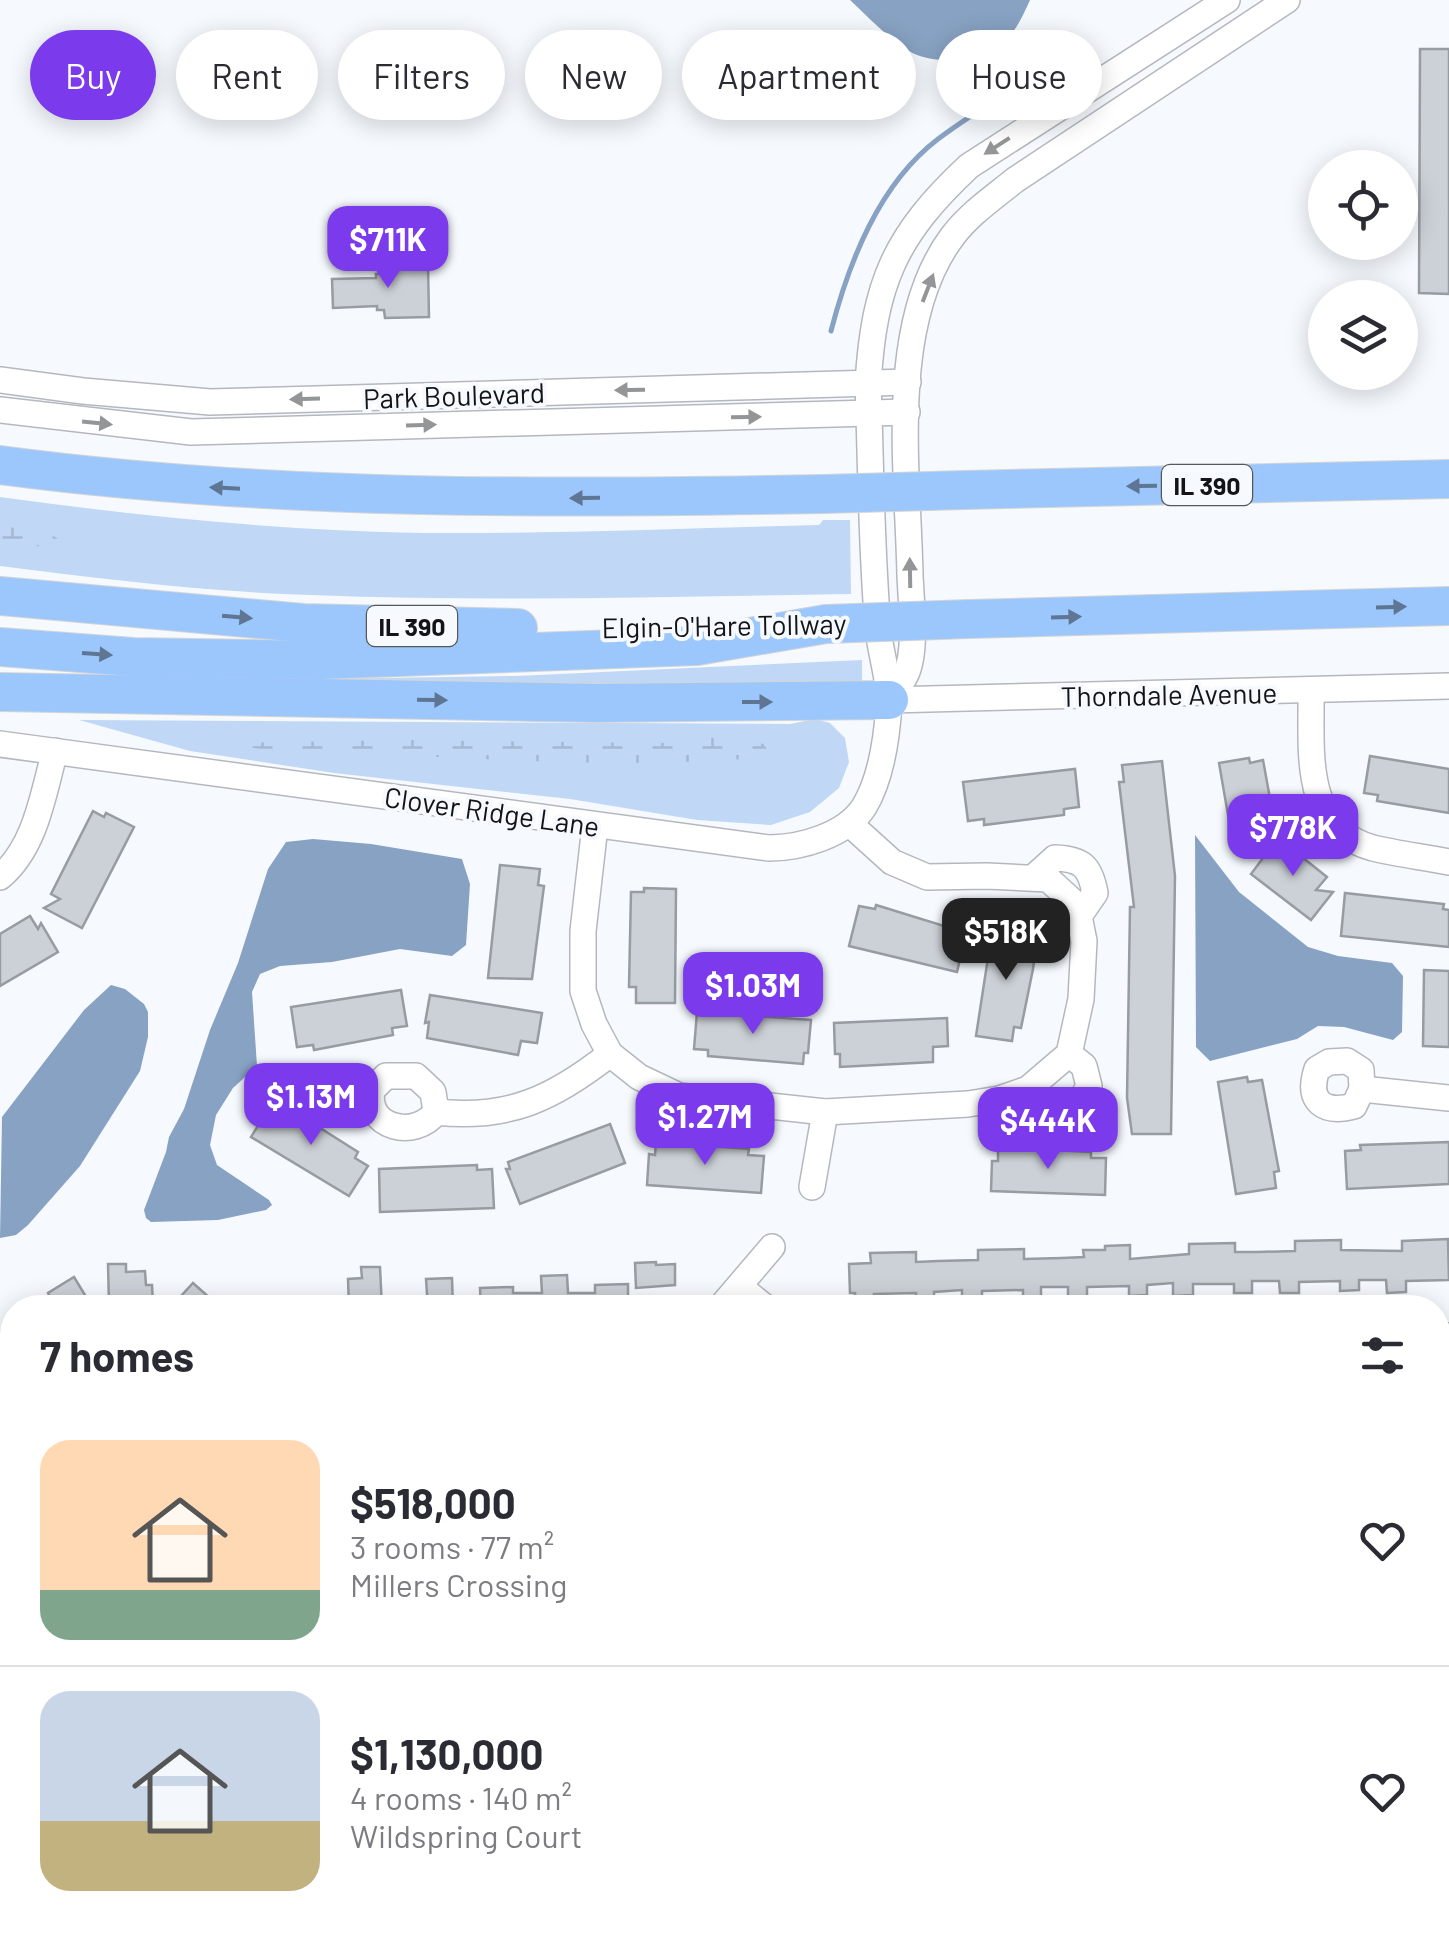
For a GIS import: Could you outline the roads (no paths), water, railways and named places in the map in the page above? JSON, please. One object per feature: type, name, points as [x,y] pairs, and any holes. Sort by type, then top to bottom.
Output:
[{"type":"highway","points":[[0,451],[58,473]]},
{"type":"highway","points":[[1308,483],[1401,460],[1449,458]]},
{"type":"highway","name":"IL 390","points":[[0,465],[200,487],[546,499],[1449,479]]},
{"type":"highway","name":"Elgin-O'Hare Tollway","points":[[0,596],[303,623],[453,628],[826,624],[1449,606]]},
{"type":"highway","points":[[0,646],[134,656],[319,660],[697,646],[826,624]]},
{"type":"highway","points":[[9,694],[596,702],[889,700]]},
{"type":"street","points":[[595,826],[586,888],[581,976],[587,1006],[610,1054],[639,1076],[679,1096],[825,1112],[968,1104],[999,1099],[1028,1088],[1069,1054],[1081,999],[1084,941],[1079,916],[1070,899],[1048,879],[927,878],[892,862],[850,824],[874,783],[883,752],[889,700],[878,629],[868,384],[870,346],[882,286],[896,252],[935,198],[968,166],[1227,0]]},
{"type":"street","points":[[889,700],[907,672],[912,631],[907,412],[916,318],[950,239],[972,214],[1015,180],[1287,0]]},
{"type":"street","name":"Park Boulevard","points":[[0,380],[82,392],[210,402],[908,382]]},
{"type":"street","name":"Park Boulevard","points":[[0,410],[191,432],[907,412]]},
{"type":"street","name":"Thorndale Avenue","points":[[889,700],[1449,686]]},
{"type":"street","points":[[1311,691],[1312,773],[1320,804],[1337,829],[1363,844],[1449,862]]},
{"type":"street","name":"Clover Ridge Lane","points":[[0,744],[595,826],[785,848],[850,824]]},
{"type":"street","points":[[0,877],[37,819],[55,752]]},
{"type":"street","points":[[436,1112],[481,1114],[532,1103],[568,1086],[610,1054]]},
{"type":"street","points":[[1028,1088],[1046,1105],[1065,1110],[1080,1102],[1089,1086],[1084,1066],[1069,1054]]},
{"type":"street","points":[[1362,1089],[1449,1098]]},
{"type":"street","points":[[812,1187],[825,1112]]},
{"type":"street","points":[[732,1295],[772,1247]]},
{"type":"street","points":[[740,1287],[750,1295]]},
{"type":"waterway","points":[[831,331],[857,252],[883,201],[917,157],[965,120]]}]
